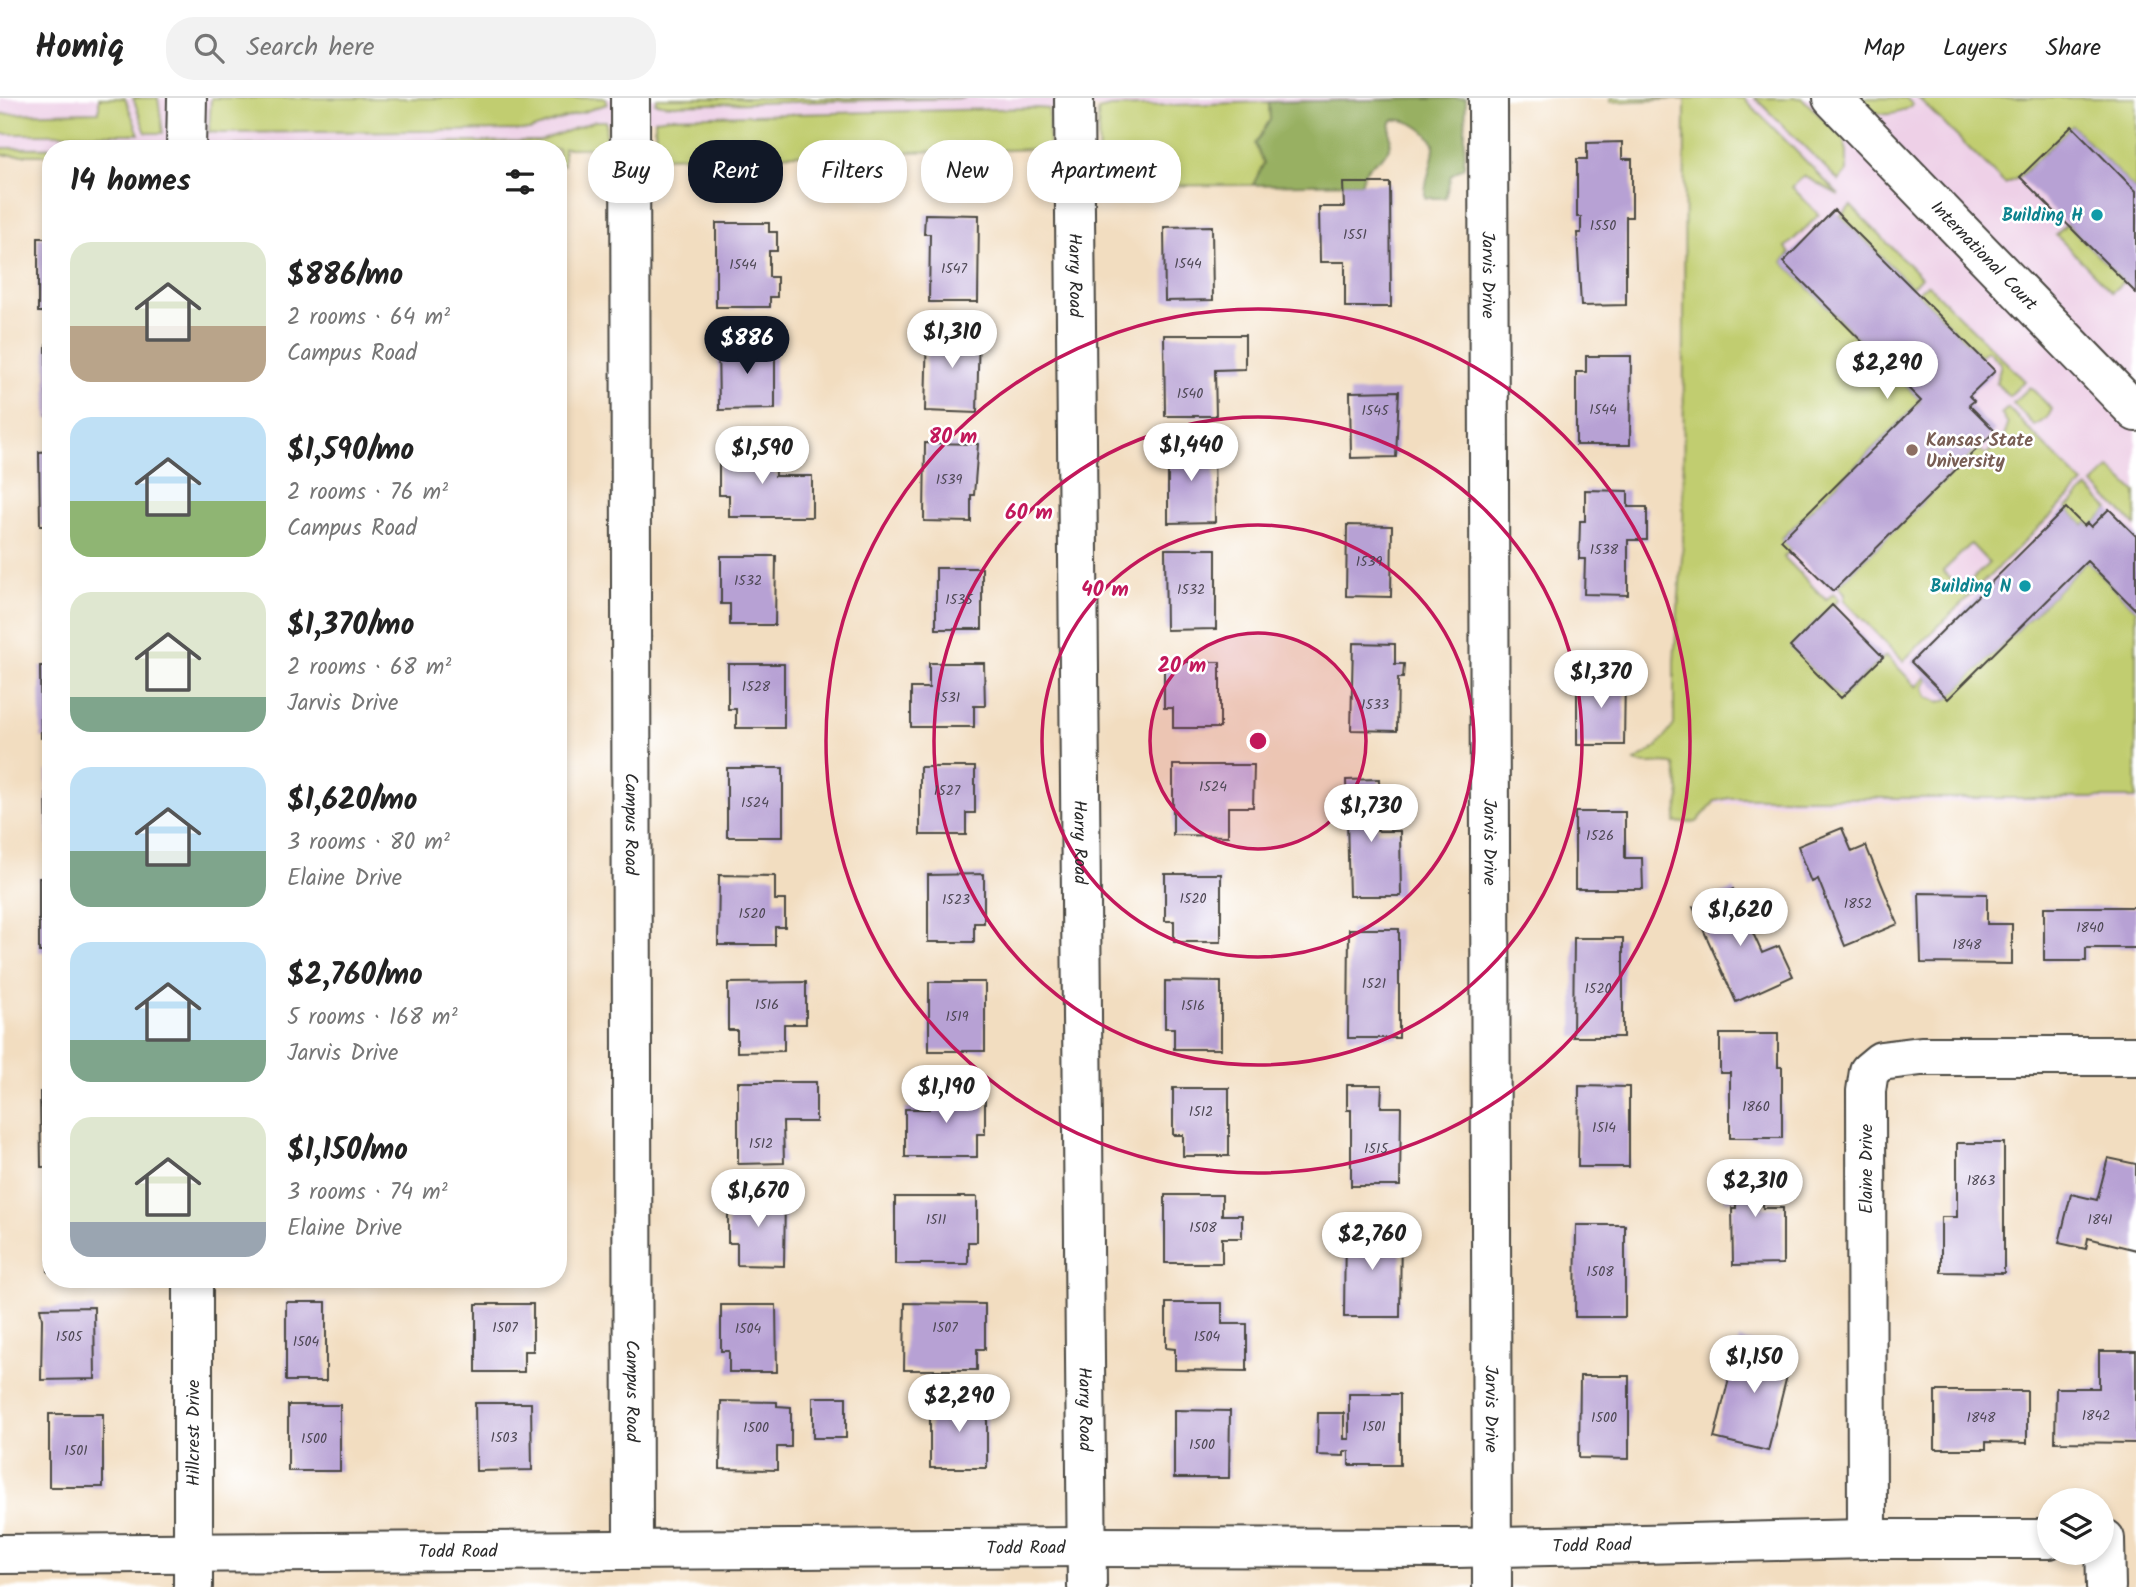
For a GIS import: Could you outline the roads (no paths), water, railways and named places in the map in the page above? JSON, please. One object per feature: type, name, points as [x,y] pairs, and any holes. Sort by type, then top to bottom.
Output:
[{"type":"street","points":[[186,140],[187,98]]},
{"type":"street","name":"Campus Road","points":[[630,98],[633,1549]]},
{"type":"street","name":"Harry Road","points":[[1074,98],[1087,1587]]},
{"type":"street","name":"Jarvis Drive","points":[[1488,98],[1492,1587]]},
{"type":"street","name":"International Court","points":[[1832,98],[2136,412]]},
{"type":"street","name":"Elaine Drive","points":[[1867,1539],[1866,1091],[1869,1071],[1881,1061],[1921,1056],[2136,1056]]},
{"type":"street","name":"Hillcrest Drive","points":[[192,1288],[193,1570]]},
{"type":"street","name":"Todd Road","points":[[0,1554],[193,1570],[633,1549],[1492,1547],[1867,1539],[2037,1539]]},
{"type":"street","points":[[2106,1587],[2110,1565]]},
{"type":"place","name":"Building H","points":[[2097,215]]},
{"type":"place","name":"Kansas State University","points":[[1912,450]]},
{"type":"place","name":"Building N","points":[[2025,586]]}]
